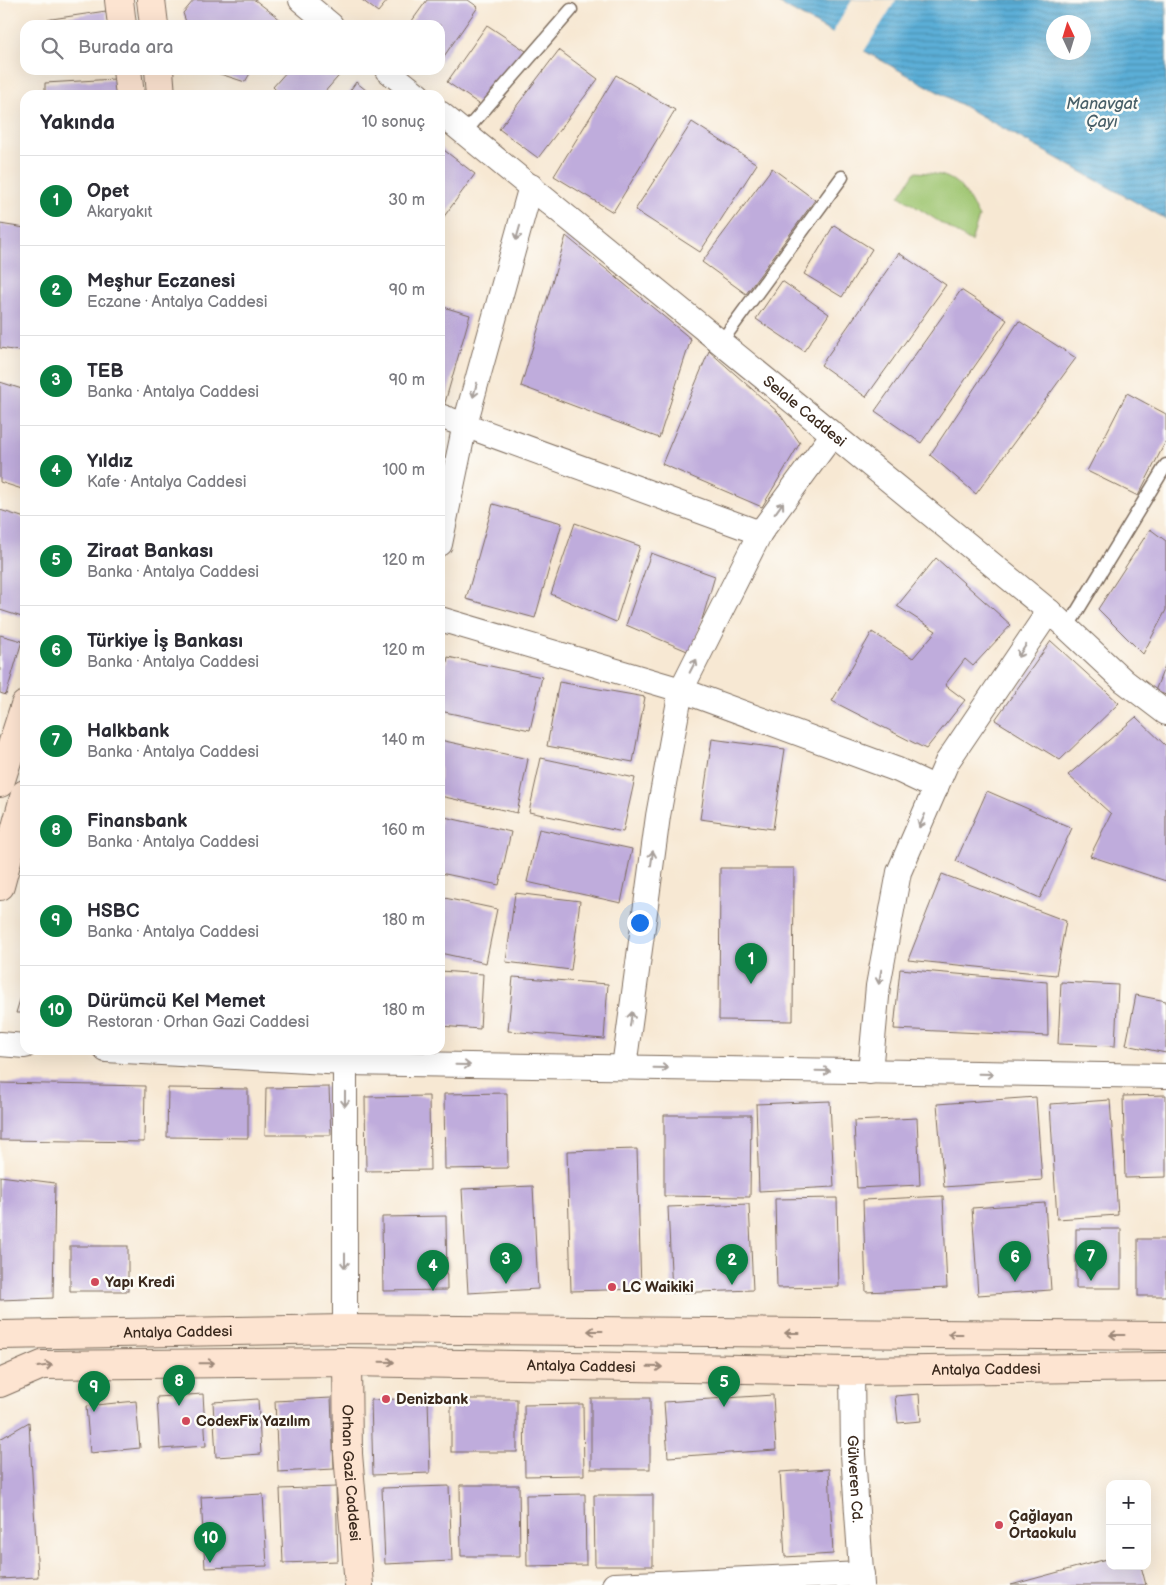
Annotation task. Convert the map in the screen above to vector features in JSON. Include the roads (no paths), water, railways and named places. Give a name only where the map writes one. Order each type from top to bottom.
[{"type":"main road","points":[[119,0],[121,20]]},
{"type":"main road","points":[[151,0],[153,20]]},
{"type":"main road","points":[[128,75],[129,90]]},
{"type":"main road","points":[[159,75],[161,90]]},
{"type":"main road","points":[[0,783],[20,721]]},
{"type":"main road","points":[[0,886],[20,812]]},
{"type":"main road","name":"Antalya Caddesi","points":[[0,1335],[345,1329],[1166,1336]]},
{"type":"main road","name":"Antalya Caddesi","points":[[0,1383],[42,1365],[347,1362],[852,1371],[1166,1367]]},
{"type":"main road","name":"Orhan Gazi Caddesi","points":[[347,1362],[348,1454],[359,1585]]},
{"type":"street","points":[[301,0],[325,20]]},
{"type":"street","points":[[393,75],[412,90]]},
{"type":"street","name":"Selale Caddesi","points":[[445,117],[1049,611],[1124,681],[1166,713]]},
{"type":"street","points":[[445,520],[465,424],[531,186]]},
{"type":"street","points":[[445,418],[760,533]]},
{"type":"street","points":[[624,1067],[658,816],[681,690],[760,533],[833,434]]},
{"type":"street","points":[[870,1072],[878,986],[899,872],[948,762],[1049,611]]},
{"type":"street","points":[[445,620],[681,690],[898,770],[936,788]]},
{"type":"street","points":[[0,1044],[20,1046]]},
{"type":"street","points":[[277,1055],[624,1067],[1166,1076]]},
{"type":"street","points":[[345,1329],[346,1057]]},
{"type":"street","name":"Gülveren Cd.","points":[[852,1371],[853,1454],[862,1580]]},
{"type":"street","points":[[614,1585],[862,1580]]},
{"type":"lane","points":[[464,132],[571,10]]},
{"type":"lane","points":[[721,342],[842,177]]},
{"type":"lane","points":[[1067,628],[1166,465]]},
{"type":"water","name":"Manavgat Çayı","points":[[773,0],[1166,0],[1166,219]]},
{"type":"place","name":"Opet","points":[[751,984]]},
{"type":"place","name":"Halkbank","points":[[1091,1281]]},
{"type":"place","name":"Yapı Kredi","points":[[95,1282]]},
{"type":"place","name":"Türkiye İş Bankası","points":[[1015,1282]]},
{"type":"place","name":"TEB","points":[[506,1284]]},
{"type":"place","name":"Meşhur Eczanesi","points":[[732,1285]]},
{"type":"place","name":"LC Waikiki","points":[[612,1287]]},
{"type":"place","name":"Yıldız","points":[[433,1291]]},
{"type":"place","name":"Denizbank","points":[[386,1399]]},
{"type":"place","name":"Finansbank","points":[[179,1406]]},
{"type":"place","name":"Ziraat Bankası","points":[[724,1407]]},
{"type":"place","name":"HSBC","points":[[94,1412]]},
{"type":"place","name":"CodexFix Yazılım","points":[[186,1421]]},
{"type":"place","name":"Çağlayan Ortaokulu","points":[[999,1525]]},
{"type":"place","name":"Dürümcü Kel Memet","points":[[210,1563]]}]
